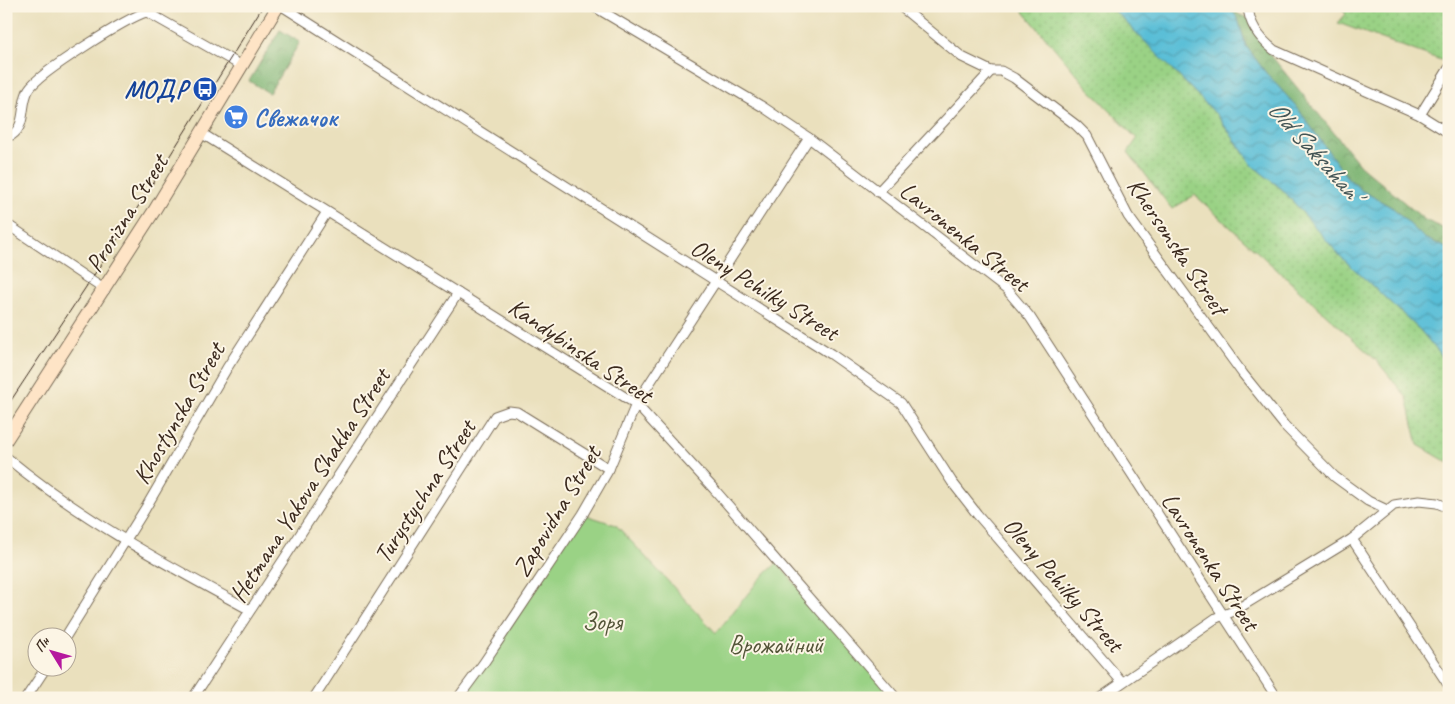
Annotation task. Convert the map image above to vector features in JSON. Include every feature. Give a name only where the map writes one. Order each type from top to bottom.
[{"type":"main road","name":"Prorizna Street","points":[[6,440],[105,290],[278,6]]},
{"type":"street","name":"Oleny Pchilky Street","points":[[282,6],[831,354],[901,403],[952,482],[977,514],[1122,682],[1100,698]]},
{"type":"street","name":"Lavronenka Street","points":[[593,6],[763,107],[809,138],[994,278],[1017,300],[1277,698]]},
{"type":"street","name":"Khersonska Street","points":[[900,6],[951,49],[991,71],[1001,71],[1014,78],[1087,136],[1128,216],[1243,374],[1284,426],[1336,477],[1368,500],[1391,508]]},
{"type":"street","points":[[1248,6],[1251,21],[1257,34],[1274,50],[1420,115],[1449,134]]},
{"type":"street","points":[[6,135],[12,134],[18,128],[26,95],[41,76],[89,43],[146,9],[242,66]]},
{"type":"street","points":[[1420,115],[1449,68]]},
{"type":"street","points":[[878,192],[991,71]]},
{"type":"street","name":"Kandybinska Street","points":[[201,133],[636,404],[719,494],[896,698]]},
{"type":"street","name":"Zapovidna Street","points":[[458,698],[483,664],[583,514],[609,469],[636,404],[809,138]]},
{"type":"street","name":"Khostynska Street","points":[[72,626],[126,541],[227,368],[327,212]]},
{"type":"street","points":[[6,228],[11,227],[105,290]]},
{"type":"street","name":"Hetmana Yakova Shakha Street","points":[[193,698],[458,293]]},
{"type":"street","name":"Turystychna Street","points":[[314,698],[496,416],[509,411],[517,412],[609,469]]},
{"type":"street","points":[[6,457],[86,516],[126,541],[250,610]]},
{"type":"street","points":[[1122,682],[1172,646],[1222,615],[1234,611],[1352,540],[1391,508],[1419,501],[1437,503],[1449,508]]},
{"type":"street","points":[[1352,540],[1449,686]]},
{"type":"street","points":[[26,698],[40,676]]},
{"type":"green space","points":[[1019,6],[1110,6],[1217,115],[1253,166],[1283,190],[1340,256],[1420,330],[1449,365],[1449,463],[1418,445],[1407,398],[1377,361],[1195,195],[1172,209],[1128,152],[1137,139],[1089,89]]},
{"type":"green space","points":[[1229,6],[1234,6],[1238,14],[1252,20],[1265,48],[1360,165],[1425,220],[1449,231],[1449,249],[1424,238],[1393,208],[1361,190],[1346,176],[1296,106],[1266,73],[1246,46],[1238,19]]},
{"type":"green space","points":[[1339,6],[1449,6],[1449,63],[1338,23],[1346,14]]},
{"type":"green space","points":[[280,30],[300,42],[269,93],[249,81]]},
{"type":"green space","name":"Зоря","points":[[583,514],[616,525],[716,633],[759,580],[777,563],[896,698],[458,698]]},
{"type":"water","name":"Old Saksahan'","points":[[1110,6],[1229,6],[1238,19],[1246,46],[1266,73],[1296,106],[1346,176],[1361,190],[1393,208],[1424,238],[1449,249],[1449,365],[1420,330],[1340,256],[1283,190],[1253,166],[1217,115]]},
{"type":"tram line","points":[[6,408],[123,231],[263,6]]},
{"type":"place","name":"МОДР","points":[[205,89]]},
{"type":"place","name":"Свежачок","points":[[236,117]]},
{"type":"park label","name":"Врожайний","points":[[776,644]]}]
